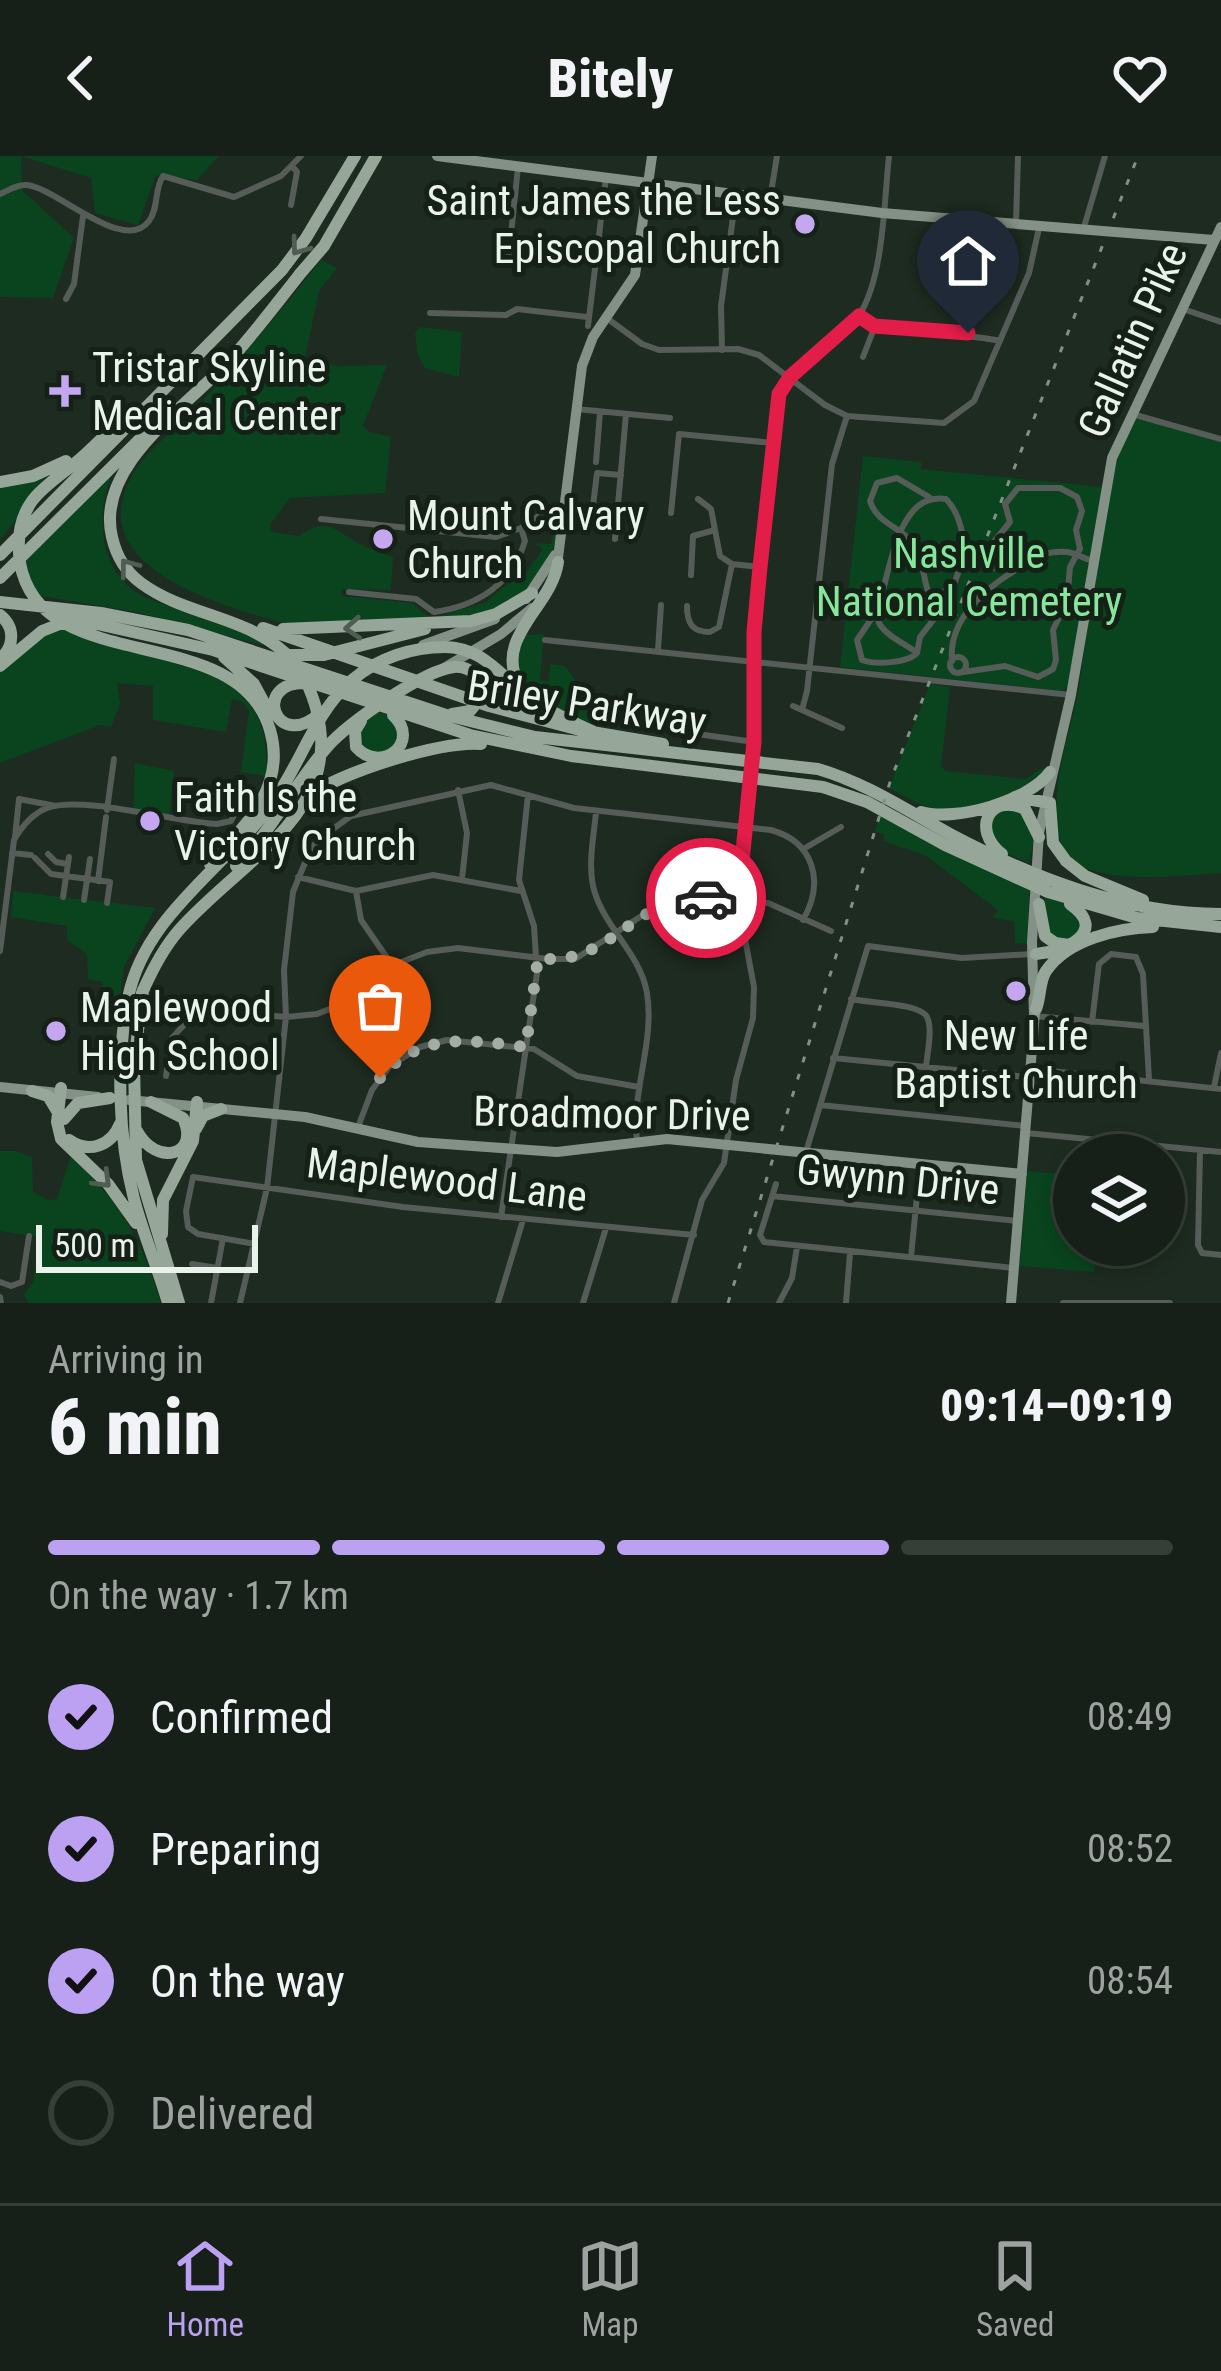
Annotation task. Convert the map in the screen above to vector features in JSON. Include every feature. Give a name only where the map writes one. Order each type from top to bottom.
[{"type":"highway","points":[[0,551],[52,494],[93,464],[282,271],[356,156]]},
{"type":"highway","points":[[0,663],[11,638],[0,596],[13,566],[211,371],[304,269],[324,246],[376,156]]},
{"type":"highway","points":[[304,269],[230,360],[122,473],[111,498],[113,541],[134,578],[162,595],[222,617],[489,706],[593,732],[818,769],[928,814],[950,815],[1031,792],[1051,772]]},
{"type":"highway","points":[[168,1303],[129,1178],[131,986],[145,952],[178,905],[267,794],[274,758],[272,734],[259,706],[238,682],[56,619],[32,593],[21,568],[19,541],[22,520],[42,491],[228,327]]},
{"type":"highway","points":[[0,482],[60,467],[133,409]]},
{"type":"highway","points":[[527,695],[512,668],[513,646],[551,588],[558,562]]},
{"type":"highway","points":[[204,634],[264,651],[316,656],[496,614],[532,593]]},
{"type":"highway","name":"Briley Parkway","points":[[0,596],[99,618],[331,685],[536,737],[742,756]]},
{"type":"highway","points":[[0,663],[54,625],[99,618]]},
{"type":"highway","name":"Briley Parkway","points":[[99,618],[204,634],[331,685],[374,708]]},
{"type":"highway","points":[[256,629],[317,631],[455,622]]},
{"type":"highway","points":[[142,993],[164,948],[297,818],[319,765],[321,731],[309,686],[290,658],[256,629]]},
{"type":"highway","points":[[331,685],[310,722],[293,726],[279,719],[274,702],[282,688],[296,682],[331,685],[387,658],[452,647],[485,659],[557,716],[593,732]]},
{"type":"highway","points":[[213,650],[254,684],[274,722],[283,761],[269,808]]},
{"type":"highway","points":[[263,838],[329,744],[374,708],[447,668],[465,668],[477,675],[482,690],[478,705],[468,712],[433,711]]},
{"type":"highway","points":[[178,905],[231,854],[269,808],[331,685]]},
{"type":"highway","points":[[374,708],[392,712],[402,724],[403,740],[394,754],[373,759],[361,753],[354,741],[358,725],[374,708]]},
{"type":"highway","name":"Briley Parkway","points":[[392,712],[470,735],[571,756],[823,787],[867,802],[945,845],[1048,892],[1137,918],[1221,927]]},
{"type":"highway","points":[[128,1083],[142,993],[151,966],[175,927],[318,789],[451,743],[571,756]]},
{"type":"highway","points":[[1015,797],[1047,802],[1053,843],[1075,869],[1152,903],[1221,914]]},
{"type":"highway","points":[[1012,863],[986,837],[992,812],[1009,804],[1021,806],[1030,813],[1039,837]]},
{"type":"highway","points":[[903,805],[1012,863],[1140,908],[1221,914]]},
{"type":"highway","points":[[1035,1012],[1044,975],[1084,932],[1083,914],[1048,892]]},
{"type":"highway","points":[[1036,904],[1045,936],[1070,948]]},
{"type":"highway","points":[[1035,955],[1070,948],[1125,927],[1190,926]]},
{"type":"highway","points":[[32,1090],[52,1099],[70,1140],[83,1148],[113,1136],[128,1110]]},
{"type":"highway","points":[[63,1091],[58,1130],[63,1142],[120,1198],[150,1250]]},
{"type":"highway","points":[[61,1116],[78,1103],[110,1098]]},
{"type":"highway","points":[[151,1102],[177,1112],[191,1132]]},
{"type":"highway","points":[[168,1264],[161,1227],[163,1203],[191,1132],[194,1104]]},
{"type":"highway","points":[[128,1110],[139,1136],[155,1151],[175,1153],[206,1114],[221,1109]]},
{"type":"highway","points":[[128,1110],[139,1174],[179,1303]]},
{"type":"main road","points":[[437,156],[882,213],[1217,240]]},
{"type":"main road","points":[[431,675],[501,634],[547,588],[558,562],[582,366],[593,337],[635,275],[652,156]]},
{"type":"main road","name":"Gallatin Pike","points":[[1040,854],[1039,837],[1071,695],[1112,458],[1221,227]]},
{"type":"main road","points":[[1194,238],[1206,254]]},
{"type":"main road","points":[[387,658],[503,616],[532,593],[563,529]]},
{"type":"main road","points":[[1053,693],[1063,699],[1066,709]]},
{"type":"main road","name":"Gallatin Pike","points":[[1011,1303],[1031,1074],[1040,854],[1051,772],[1071,695]]},
{"type":"main road","name":"Broadmoor Drive","points":[[0,1084],[274,1114]]},
{"type":"main road","name":"Broadmoor Drive","points":[[0,1084],[274,1114],[398,1140],[573,1152],[667,1139],[1022,1174]]},
{"type":"street","points":[[0,194],[30,185],[68,201],[83,216],[138,230],[151,218],[163,176],[234,197],[281,176],[301,156]]},
{"type":"street","points":[[770,200],[777,156]]},
{"type":"street","points":[[674,1303],[703,1200],[724,1163],[736,1080],[754,1005],[738,901],[754,742],[760,567],[777,402],[790,377],[859,316],[875,268],[889,156]]},
{"type":"street","points":[[1016,226],[1018,156]]},
{"type":"street","points":[[1083,231],[1105,156]]},
{"type":"street","points":[[291,205],[297,172],[292,166]]},
{"type":"street","points":[[508,263],[518,166]]},
{"type":"street","points":[[430,313],[506,315],[517,309],[587,321],[606,178]]},
{"type":"street","points":[[722,350],[721,305],[736,195]]},
{"type":"street","points":[[66,299],[74,284],[83,216]]},
{"type":"street","points":[[608,319],[635,340],[659,350],[759,355],[847,416],[935,424],[951,420],[974,401],[1033,262],[1039,228]]},
{"type":"street","points":[[1179,308],[1221,322]]},
{"type":"street","points":[[859,316],[874,326],[968,333],[1000,341]]},
{"type":"street","points":[[863,357],[874,326]]},
{"type":"street","points":[[576,409],[670,418]]},
{"type":"street","points":[[596,461],[600,412]]},
{"type":"street","points":[[615,539],[626,414]]},
{"type":"street","points":[[1130,414],[1221,440]]},
{"type":"street","points":[[842,728],[797,708],[810,668],[832,464],[847,416]]},
{"type":"street","points":[[671,513],[679,434],[773,443]]},
{"type":"street","points":[[592,514],[597,473],[621,475]]},
{"type":"street","points":[[878,610],[856,640],[862,660],[872,663],[905,661],[917,652],[920,637],[941,611],[926,595],[918,551],[872,509],[870,496],[877,483],[897,478],[929,496]]},
{"type":"street","points":[[985,568],[993,544],[1010,522],[1005,504],[1018,488],[1060,488],[1077,497],[1082,511],[1076,530],[1078,552],[1069,571],[1067,601],[1053,630],[1056,659],[1051,672],[1038,677],[1000,666],[952,670],[954,634],[960,620],[988,589],[1019,567],[1060,552],[1078,552],[1095,556]]},
{"type":"street","points":[[698,499],[711,509],[720,556],[760,567]]},
{"type":"street","points":[[917,652],[881,626],[878,610],[890,552],[901,532],[917,506],[946,499],[958,513],[963,560],[954,584],[931,601]]},
{"type":"street","points":[[321,519],[489,537],[521,528],[539,513],[615,516]]},
{"type":"street","points":[[349,592],[416,599],[434,612],[464,605],[482,598],[509,576],[525,541],[521,528]]},
{"type":"street","points":[[691,575],[693,536],[715,530]]},
{"type":"street","points":[[963,560],[985,568],[1019,567]]},
{"type":"street","points":[[687,606],[694,629],[710,632],[719,627],[732,563]]},
{"type":"street","points":[[658,650],[661,605]]},
{"type":"street","points":[[545,640],[1071,695]]},
{"type":"street","points":[[676,731],[754,742]]},
{"type":"street","points":[[98,881],[114,759]]},
{"type":"street","points":[[240,1303],[267,1188],[286,1017],[287,939],[298,878],[311,848],[340,822],[491,785],[596,811],[790,835],[805,848],[814,885],[803,920]]},
{"type":"street","points":[[458,790],[467,833],[462,880]]},
{"type":"street","points":[[501,1217],[538,958],[519,868],[528,795]]},
{"type":"street","points":[[0,951],[20,799],[217,824],[231,821],[237,809]]},
{"type":"street","points":[[14,840],[30,819],[56,806]]},
{"type":"street","points":[[596,811],[592,884],[599,904],[637,962],[647,998],[638,1141]]},
{"type":"street","points":[[805,848],[841,826]]},
{"type":"street","points":[[12,854],[32,856],[51,874],[110,882],[107,903]]},
{"type":"street","points":[[48,854],[56,862],[68,860],[63,897]]},
{"type":"street","points":[[84,900],[90,860]]},
{"type":"street","points":[[298,878],[356,891],[424,876],[521,891]]},
{"type":"street","points":[[356,891],[361,920],[392,965]]},
{"type":"street","points":[[166,1076],[172,1038],[192,1016],[212,1011],[286,1017],[317,1014],[340,1005],[378,972],[427,952],[457,948],[575,958],[672,900],[778,906],[831,931]]},
{"type":"street","points":[[806,1152],[870,945],[962,958],[1035,955]]},
{"type":"street","points":[[1092,1022],[1099,964],[1112,954],[1136,957],[1142,967],[1148,1079]]},
{"type":"street","points":[[851,999],[923,1012],[929,1022],[926,1067]]},
{"type":"street","points":[[1035,1012],[1145,1026]]},
{"type":"street","points":[[357,1130],[367,1099],[390,1066],[420,1047],[447,1040],[526,1047],[544,1053],[577,1076],[638,1087]]},
{"type":"street","points":[[833,1058],[1218,1088],[1221,1053]]},
{"type":"street","points":[[169,1061],[203,1058],[280,1065]]},
{"type":"street","points":[[820,1105],[1221,1152]]},
{"type":"street","points":[[1200,1150],[1199,1251],[1221,1255]]},
{"type":"street","points":[[911,1257],[920,1164]]},
{"type":"street","name":"Maplewood Lane","points":[[223,1238],[198,1234],[188,1227],[185,1219],[193,1177],[523,1220],[694,1235]]},
{"type":"street","points":[[776,1184],[761,1239],[1014,1268]]},
{"type":"street","name":"Gwynn Drive","points":[[772,1196],[1018,1222]]},
{"type":"street","points":[[497,1303],[523,1220]]},
{"type":"street","points":[[583,1303],[606,1228]]},
{"type":"street","points":[[0,1284],[22,1282],[29,1236]]},
{"type":"street","points":[[211,1303],[223,1238],[255,1244]]},
{"type":"street","points":[[779,1303],[791,1278],[797,1246]]},
{"type":"street","points":[[846,1303],[850,1251]]},
{"type":"street","points":[[192,1264],[217,1268]]},
{"type":"street","points":[[1063,1303],[1170,1303]]},
{"type":"green space","points":[[0,156],[21,156],[22,190],[74,238],[53,298],[0,297]]},
{"type":"green space","points":[[21,156],[219,156],[197,180],[156,175],[138,225],[95,213],[91,178]]},
{"type":"green space","points":[[321,260],[337,268],[319,291],[305,358],[337,366],[387,365],[363,426],[391,437],[385,493],[290,498],[270,525],[272,532],[299,536],[327,527],[393,557],[391,590],[342,589],[342,596],[413,603],[430,619],[486,602],[514,578],[521,580],[543,549],[533,543],[551,544],[560,518],[553,550],[541,574],[506,604],[459,617],[403,623],[400,619],[289,625],[230,607],[166,578],[141,559],[125,535],[121,507],[139,465],[212,390]]},
{"type":"green space","points":[[420,327],[462,332],[459,377],[425,368],[415,332]]},
{"type":"green space","points":[[1132,416],[1221,441],[1221,873],[1141,877],[1099,872],[1069,857],[1059,836],[1058,781],[1079,687],[1098,550]]},
{"type":"green space","name":"Nashville National Cemetery","points":[[863,456],[921,462],[921,469],[1103,487],[1070,684],[1062,691],[840,667]]},
{"type":"green space","points":[[114,471],[104,504],[104,540],[128,586],[153,600],[230,624],[274,648],[136,612],[36,595],[22,563]]},
{"type":"green space","points":[[46,476],[12,524],[0,539],[0,486]]},
{"type":"green space","points":[[57,626],[197,668],[227,683],[250,704],[264,734],[266,776],[241,772],[249,711],[243,702],[232,699],[226,732],[153,720],[153,686],[117,683],[120,704],[111,727],[100,725],[0,763],[0,667]]},
{"type":"green space","points":[[544,634],[540,680],[549,682],[550,664],[565,666],[576,681],[576,696],[593,698],[591,725],[545,705],[524,684],[518,671],[521,635]]},
{"type":"green space","points":[[930,684],[950,687],[941,766],[945,771],[1026,779],[1047,769],[1011,792],[959,808],[927,807],[889,788]]},
{"type":"green space","points":[[379,713],[393,719],[399,733],[393,747],[379,753],[365,747],[359,733],[365,719]]},
{"type":"green space","points":[[135,763],[174,771],[169,816],[133,811]]},
{"type":"green space","points":[[998,809],[1025,810],[1034,839],[1029,863],[1005,853],[987,832]]},
{"type":"green space","points":[[880,814],[965,861],[1029,888],[1028,944],[1015,943],[1014,921],[993,918],[998,910],[926,856],[884,841],[884,834],[875,831]]},
{"type":"green space","points":[[13,891],[155,908],[124,967],[117,1016],[95,1022],[90,1012],[98,1005],[103,982],[88,979],[87,954],[67,940],[67,926],[11,917]]},
{"type":"green space","points":[[1045,894],[1069,905],[1081,927],[1072,938],[1055,940],[1044,925]]},
{"type":"green space","points":[[0,1151],[32,1157],[33,1192],[49,1200],[57,1199],[71,1156],[127,1223],[161,1303],[29,1303],[24,1295],[33,1282],[40,1237],[0,1231]]},
{"type":"green space","points":[[1027,1171],[1053,1173],[1053,1266],[1094,1266],[1094,1272],[1020,1266]]},
{"type":"railway","points":[[728,1303],[891,779],[1138,156]]},
{"type":"way so far","points":[[380,1078],[404,1056],[447,1040],[526,1047],[538,958],[586,955],[660,904],[706,898]]},
{"type":"place","name":"Saint James the Less Episcopal Church","points":[[805,224]]},
{"type":"place","name":"Tristar Skyline Medical Center","points":[[65,391]]},
{"type":"place","name":"Mount Calvary Church","points":[[383,539]]},
{"type":"place","name":"Faith Is the Victory Church","points":[[150,821]]},
{"type":"place","name":"New Life Baptist Church","points":[[1016,991]]},
{"type":"place","name":"Maplewood High School","points":[[56,1031]]},
{"type":"route","points":[[706,898],[738,901],[754,742],[754,632],[779,394],[790,377],[859,316],[874,326],[968,333]]}]
